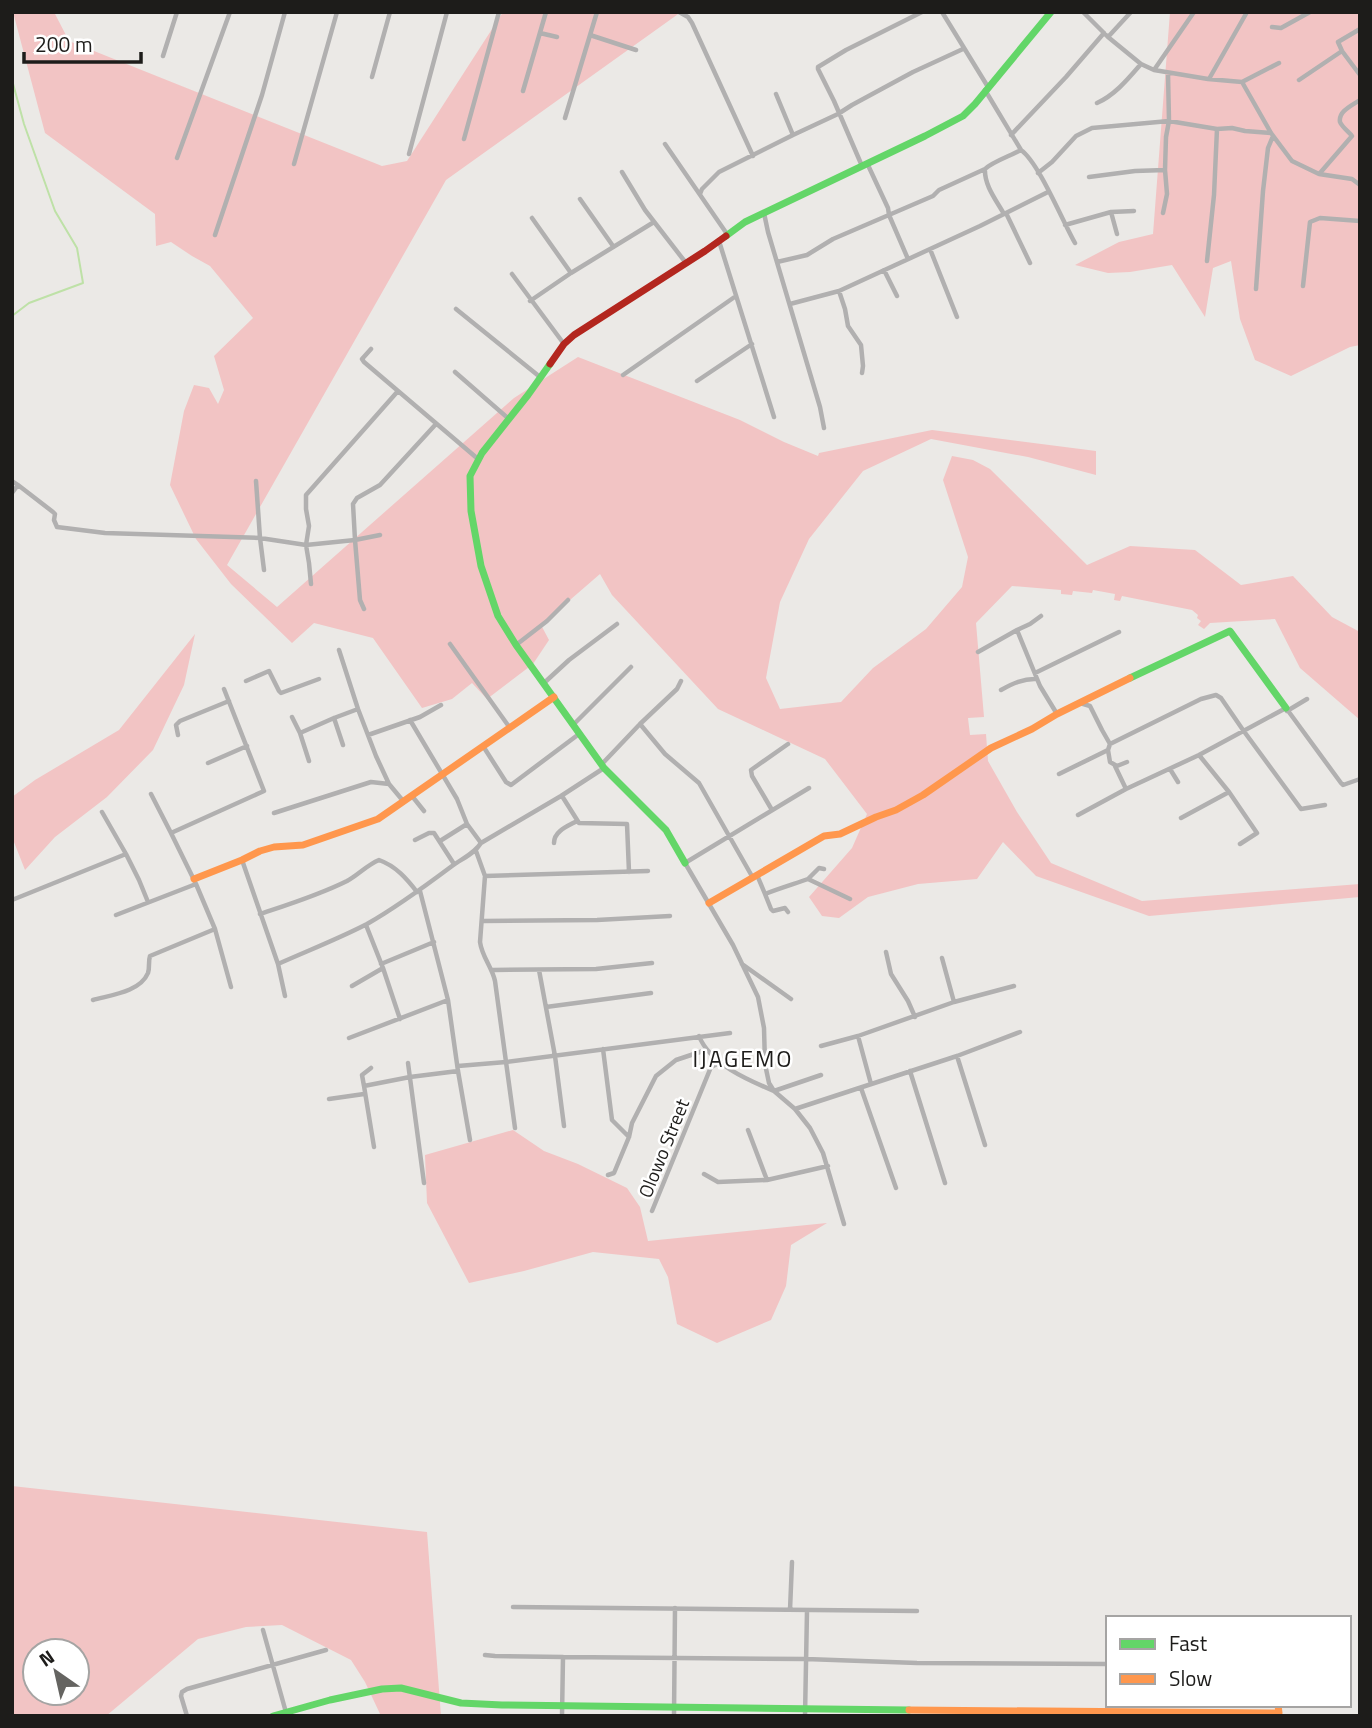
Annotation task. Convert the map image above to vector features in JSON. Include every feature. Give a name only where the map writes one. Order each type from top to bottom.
[{"type":"street","points":[[163,56],[177,12]]},
{"type":"street","points":[[177,158],[230,12]]},
{"type":"street","points":[[215,235],[262,95],[285,12]]},
{"type":"street","points":[[294,164],[337,12]]},
{"type":"street","points":[[372,77],[390,12]]},
{"type":"street","points":[[408,155],[446,12]]},
{"type":"street","points":[[464,139],[499,12]]},
{"type":"street","points":[[523,91],[546,12]]},
{"type":"street","points":[[565,118],[597,12]]},
{"type":"street","points":[[679,12],[692,23],[753,156]]},
{"type":"street","points":[[908,259],[888,208],[838,114],[818,69],[820,65],[922,12]]},
{"type":"street","points":[[774,1091],[766,1077],[764,1028],[758,998],[709,903],[666,830],[603,766],[498,616],[481,566],[471,511],[470,476],[478,459],[573,335],[745,222],[963,116],[1051,12]]},
{"type":"street","points":[[1083,12],[1141,64],[1154,70],[1242,82],[1279,62]]},
{"type":"street","points":[[1011,135],[1131,12]]},
{"type":"street","points":[[1154,70],[1194,12]]},
{"type":"street","points":[[1272,27],[1281,29],[1310,12]]},
{"type":"street","points":[[945,13],[1011,135],[1038,173],[1074,243]]},
{"type":"street","points":[[1208,79],[1243,14]]},
{"type":"street","points":[[1360,29],[1338,42],[1360,75]]},
{"type":"street","points":[[540,33],[557,37]]},
{"type":"street","points":[[590,35],[636,50]]},
{"type":"street","points":[[699,194],[719,172],[963,49]]},
{"type":"street","points":[[1299,80],[1342,51]]},
{"type":"street","points":[[1097,103],[1114,92],[1141,64]]},
{"type":"street","points":[[1163,213],[1167,194],[1165,170],[1169,121],[1168,73]]},
{"type":"street","points":[[1242,82],[1272,135],[1292,161],[1319,174],[1352,179],[1360,185]]},
{"type":"street","points":[[776,94],[793,135]]},
{"type":"street","points":[[1319,174],[1352,136],[1340,124],[1340,117],[1345,109],[1360,100]]},
{"type":"street","points":[[1038,173],[1076,136],[1092,128],[1169,121],[1217,130],[1232,128],[1272,135]]},
{"type":"street","points":[[1207,261],[1217,130]]},
{"type":"street","points":[[1256,289],[1263,191],[1272,135]]},
{"type":"street","points":[[665,144],[727,234]]},
{"type":"street","points":[[777,262],[807,256],[833,239],[933,195],[1021,150]]},
{"type":"street","points":[[985,169],[989,188],[1030,263]]},
{"type":"street","points":[[1089,177],[1165,170]]},
{"type":"street","points":[[622,172],[654,222],[686,263]]},
{"type":"street","points":[[790,304],[839,290],[1048,192]]},
{"type":"street","points":[[580,199],[613,246]]},
{"type":"street","points":[[1065,225],[1111,212],[1134,211]]},
{"type":"street","points":[[1111,212],[1117,234]]},
{"type":"street","points":[[764,213],[824,428]]},
{"type":"street","points":[[532,218],[571,272]]},
{"type":"street","points":[[1303,286],[1310,222],[1314,219],[1360,220]]},
{"type":"street","points":[[530,301],[571,272],[654,222]]},
{"type":"street","points":[[719,241],[774,417]]},
{"type":"street","points":[[930,249],[957,317]]},
{"type":"street","points":[[884,270],[897,296]]},
{"type":"street","points":[[512,274],[564,344]]},
{"type":"street","points":[[839,290],[848,326],[861,345],[862,373]]},
{"type":"street","points":[[623,375],[736,296]]},
{"type":"street","points":[[456,309],[540,377]]},
{"type":"street","points":[[697,381],[752,344]]},
{"type":"street","points":[[371,349],[363,361],[478,459]]},
{"type":"street","points":[[455,372],[510,419]]},
{"type":"street","points":[[311,584],[306,544],[309,526],[306,495],[398,391]]},
{"type":"street","points":[[364,609],[360,600],[355,540],[355,500],[380,485],[436,424]]},
{"type":"street","points":[[256,481],[264,570]]},
{"type":"street","points":[[12,494],[15,483],[53,512],[55,524],[59,527],[105,533],[260,538],[306,544],[380,535]]},
{"type":"street","points":[[516,645],[547,621],[568,600]]},
{"type":"street","points":[[978,652],[1041,616]]},
{"type":"street","points":[[544,682],[617,624]]},
{"type":"street","points":[[1017,630],[1036,676],[1057,714]]},
{"type":"street","points":[[709,903],[824,836],[840,834],[896,810],[923,795],[991,748],[1230,631],[1340,783],[1343,785],[1360,779]]},
{"type":"street","points":[[1001,690],[1013,683],[1030,679],[1053,663],[1119,632]]},
{"type":"street","points":[[450,644],[510,728]]},
{"type":"street","points":[[340,650],[368,735],[389,784],[404,802]]},
{"type":"street","points":[[573,725],[631,667]]},
{"type":"street","points":[[246,681],[270,671],[281,693],[319,679]]},
{"type":"street","points":[[278,964],[366,925],[419,892],[454,864],[476,851],[481,843],[561,796],[603,766],[640,724],[677,689],[681,681]]},
{"type":"street","points":[[171,833],[264,791],[224,689]]},
{"type":"street","points":[[1126,789],[1108,758],[1110,744],[1216,695],[1221,698],[1301,809],[1325,805]]},
{"type":"street","points":[[116,915],[260,850],[274,846],[303,845],[377,819],[554,697]]},
{"type":"street","points":[[1091,697],[1090,706],[1110,744]]},
{"type":"street","points":[[1079,815],[1307,699]]},
{"type":"street","points":[[177,735],[176,725],[180,721],[229,701]]},
{"type":"street","points":[[1080,703],[1090,706]]},
{"type":"street","points":[[368,735],[430,712],[441,705]]},
{"type":"street","points":[[300,733],[358,709]]},
{"type":"street","points":[[292,717],[309,761]]},
{"type":"street","points":[[334,718],[343,745]]},
{"type":"street","points":[[410,720],[457,799],[467,824],[481,843]]},
{"type":"street","points":[[640,724],[665,754],[699,782],[755,876],[771,909],[773,911],[785,908],[788,912]]},
{"type":"street","points":[[483,745],[506,782],[511,785],[579,734]]},
{"type":"street","points":[[772,810],[751,770],[788,744]]},
{"type":"street","points":[[208,763],[247,746]]},
{"type":"street","points":[[1059,774],[1108,750]]},
{"type":"street","points":[[1199,755],[1257,833],[1240,844]]},
{"type":"street","points":[[1114,766],[1127,762]]},
{"type":"street","points":[[1170,769],[1178,782]]},
{"type":"street","points":[[274,813],[371,782],[389,784]]},
{"type":"street","points":[[685,863],[809,788]]},
{"type":"street","points":[[1181,818],[1228,792]]},
{"type":"street","points":[[152,794],[195,881],[215,929],[231,987]]},
{"type":"street","points":[[412,796],[424,811]]},
{"type":"street","points":[[561,796],[577,821],[582,824],[627,824],[629,872]]},
{"type":"street","points":[[102,812],[126,854],[148,902]]},
{"type":"street","points":[[554,843],[557,833],[577,821]]},
{"type":"street","points":[[440,841],[467,824]]},
{"type":"street","points":[[415,839],[434,833],[454,864]]},
{"type":"street","points":[[476,851],[485,876],[480,942],[482,952],[493,970],[515,1128]]},
{"type":"street","points":[[12,900],[126,854]]},
{"type":"street","points":[[242,860],[278,964],[285,996]]},
{"type":"street","points":[[260,914],[333,888],[379,860],[402,874],[419,892],[448,1000],[470,1140]]},
{"type":"street","points":[[765,894],[793,886],[808,879],[819,868],[824,869]]},
{"type":"street","points":[[485,876],[648,872]]},
{"type":"street","points":[[808,879],[850,899]]},
{"type":"street","points":[[482,920],[597,920],[670,916]]},
{"type":"street","points":[[366,925],[400,1020]]},
{"type":"street","points":[[93,1000],[136,987],[149,972],[150,956],[215,929]]},
{"type":"street","points":[[352,986],[382,966],[434,942]]},
{"type":"street","points":[[886,952],[891,974],[908,1000],[915,1017]]},
{"type":"street","points":[[942,958],[954,1002]]},
{"type":"street","points":[[493,970],[596,969],[652,963]]},
{"type":"street","points":[[742,963],[791,999]]},
{"type":"street","points":[[540,970],[564,1126]]},
{"type":"street","points":[[821,1046],[858,1036],[954,1002],[1014,986]]},
{"type":"street","points":[[546,1007],[651,993]]},
{"type":"street","points":[[349,1038],[448,1000]]},
{"type":"street","points":[[795,1109],[957,1056],[1020,1032]]},
{"type":"street","points":[[364,1086],[506,1062],[730,1033]]},
{"type":"street","points":[[699,1036],[706,1050],[721,1062],[744,1078],[774,1091],[795,1109],[816,1139],[828,1166],[844,1224]]},
{"type":"street","points":[[858,1036],[871,1084]]},
{"type":"street","points":[[603,1049],[612,1120],[629,1137]]},
{"type":"street","points":[[608,1175],[614,1173],[632,1123],[656,1076],[676,1060],[706,1050]]},
{"type":"street","points":[[957,1056],[985,1145]]},
{"type":"street","name":"Olowo Street","points":[[652,1212],[710,1067],[721,1062]]},
{"type":"street","points":[[408,1063],[424,1183]]},
{"type":"street","points":[[371,1068],[362,1075],[374,1147]]},
{"type":"street","points":[[910,1071],[945,1183]]},
{"type":"street","points":[[774,1091],[821,1075]]},
{"type":"street","points":[[861,1088],[896,1188]]},
{"type":"street","points":[[329,1099],[364,1094]]},
{"type":"street","points":[[748,1130],[767,1180]]},
{"type":"street","points":[[704,1174],[720,1182],[767,1180],[828,1166]]},
{"type":"street","points":[[790,1610],[792,1562]]},
{"type":"street","points":[[513,1607],[917,1611]]},
{"type":"street","points":[[675,1608],[675,1711]]},
{"type":"street","points":[[805,1713],[807,1611]]},
{"type":"street","points":[[263,1630],[287,1714]]},
{"type":"street","points":[[187,1716],[181,1696],[187,1689],[326,1650]]},
{"type":"street","points":[[485,1655],[1106,1664]]},
{"type":"street","points":[[562,1716],[563,1657]]},
{"type":"street","points":[[273,1716],[330,1700],[401,1688],[461,1703],[805,1713],[881,1709],[939,1710],[938,1716]]},
{"type":"street","points":[[881,1709],[1138,1714],[1279,1713],[1278,1707]]},
{"type":"shaded area","points":[[13,12],[54,12],[69,41],[382,166],[407,161],[503,12],[681,12],[446,180],[227,565],[277,607],[514,398],[578,357],[740,420],[818,456],[819,453],[932,430],[1096,451],[1096,475],[1028,457],[931,439],[863,471],[809,539],[780,602],[766,678],[780,709],[841,702],[873,668],[926,629],[962,587],[968,557],[943,480],[952,456],[973,460],[990,469],[1087,565],[1130,546],[1195,550],[1241,585],[1293,576],[1332,617],[1360,632],[1360,720],[1300,668],[1275,619],[1210,623],[1204,629],[1198,625],[1201,621],[1192,610],[1122,596],[1120,601],[1114,600],[1115,594],[1093,590],[1092,593],[1073,591],[1072,595],[1061,594],[1061,590],[1012,586],[976,623],[984,717],[968,718],[970,735],[986,734],[988,761],[1017,812],[1051,863],[1142,901],[1360,884],[1360,897],[1149,916],[1036,876],[1003,842],[977,879],[918,884],[868,897],[839,918],[822,916],[809,897],[852,848],[867,814],[825,759],[718,709],[612,595],[600,574],[541,625],[549,640],[533,664],[487,699],[472,683],[452,699],[422,708],[373,638],[314,623],[292,643],[231,584],[196,539],[170,485],[184,411],[194,385],[209,388],[218,404],[224,390],[214,356],[253,318],[210,266],[171,242],[156,246],[155,214],[45,133]]},
{"type":"shaded area","points":[[1170,12],[1360,12],[1360,345],[1350,347],[1291,376],[1255,360],[1240,319],[1231,261],[1213,268],[1205,317],[1172,265],[1108,273],[1075,265],[1119,242],[1153,234]]},
{"type":"shaded area","points":[[195,634],[184,685],[153,750],[107,797],[55,837],[25,870],[12,837],[12,797],[35,780],[119,730]]},
{"type":"shaded area","points":[[513,1130],[544,1151],[627,1188],[640,1207],[648,1241],[827,1223],[791,1245],[786,1286],[771,1320],[717,1343],[677,1324],[668,1277],[659,1259],[593,1252],[469,1283],[427,1203],[425,1155]]},
{"type":"shaded area","points":[[12,1486],[427,1532],[441,1716],[381,1716],[351,1660],[282,1625],[246,1627],[198,1639],[106,1716],[12,1716]]},
{"type":"waterway","points":[[12,80],[24,124],[55,211],[77,248],[83,283],[29,303],[12,316]]},
{"type":"traffic: fast","points":[[726,236],[745,222],[963,116],[1051,12]]},
{"type":"traffic: fast","points":[[550,364],[482,453],[470,476],[471,511],[481,566],[498,616],[516,645],[604,768],[666,830],[685,863]]},
{"type":"traffic: fast","points":[[1130,678],[1230,631],[1286,708]]},
{"type":"traffic: fast","points":[[273,1716],[330,1700],[382,1689],[401,1688],[461,1703],[502,1705],[909,1710]]},
{"type":"traffic: slow","points":[[709,903],[824,836],[840,834],[896,810],[923,795],[991,748],[1130,678]]},
{"type":"traffic: slow","points":[[194,879],[260,851],[303,845],[378,819],[554,697]]},
{"type":"traffic: slow","points":[[909,1710],[1279,1713],[1278,1707]]},
{"type":"traffic: jam","points":[[550,364],[574,335],[726,236]]},
{"type":"district","name":"IJAGEMO","points":[[743,1058]]}]
